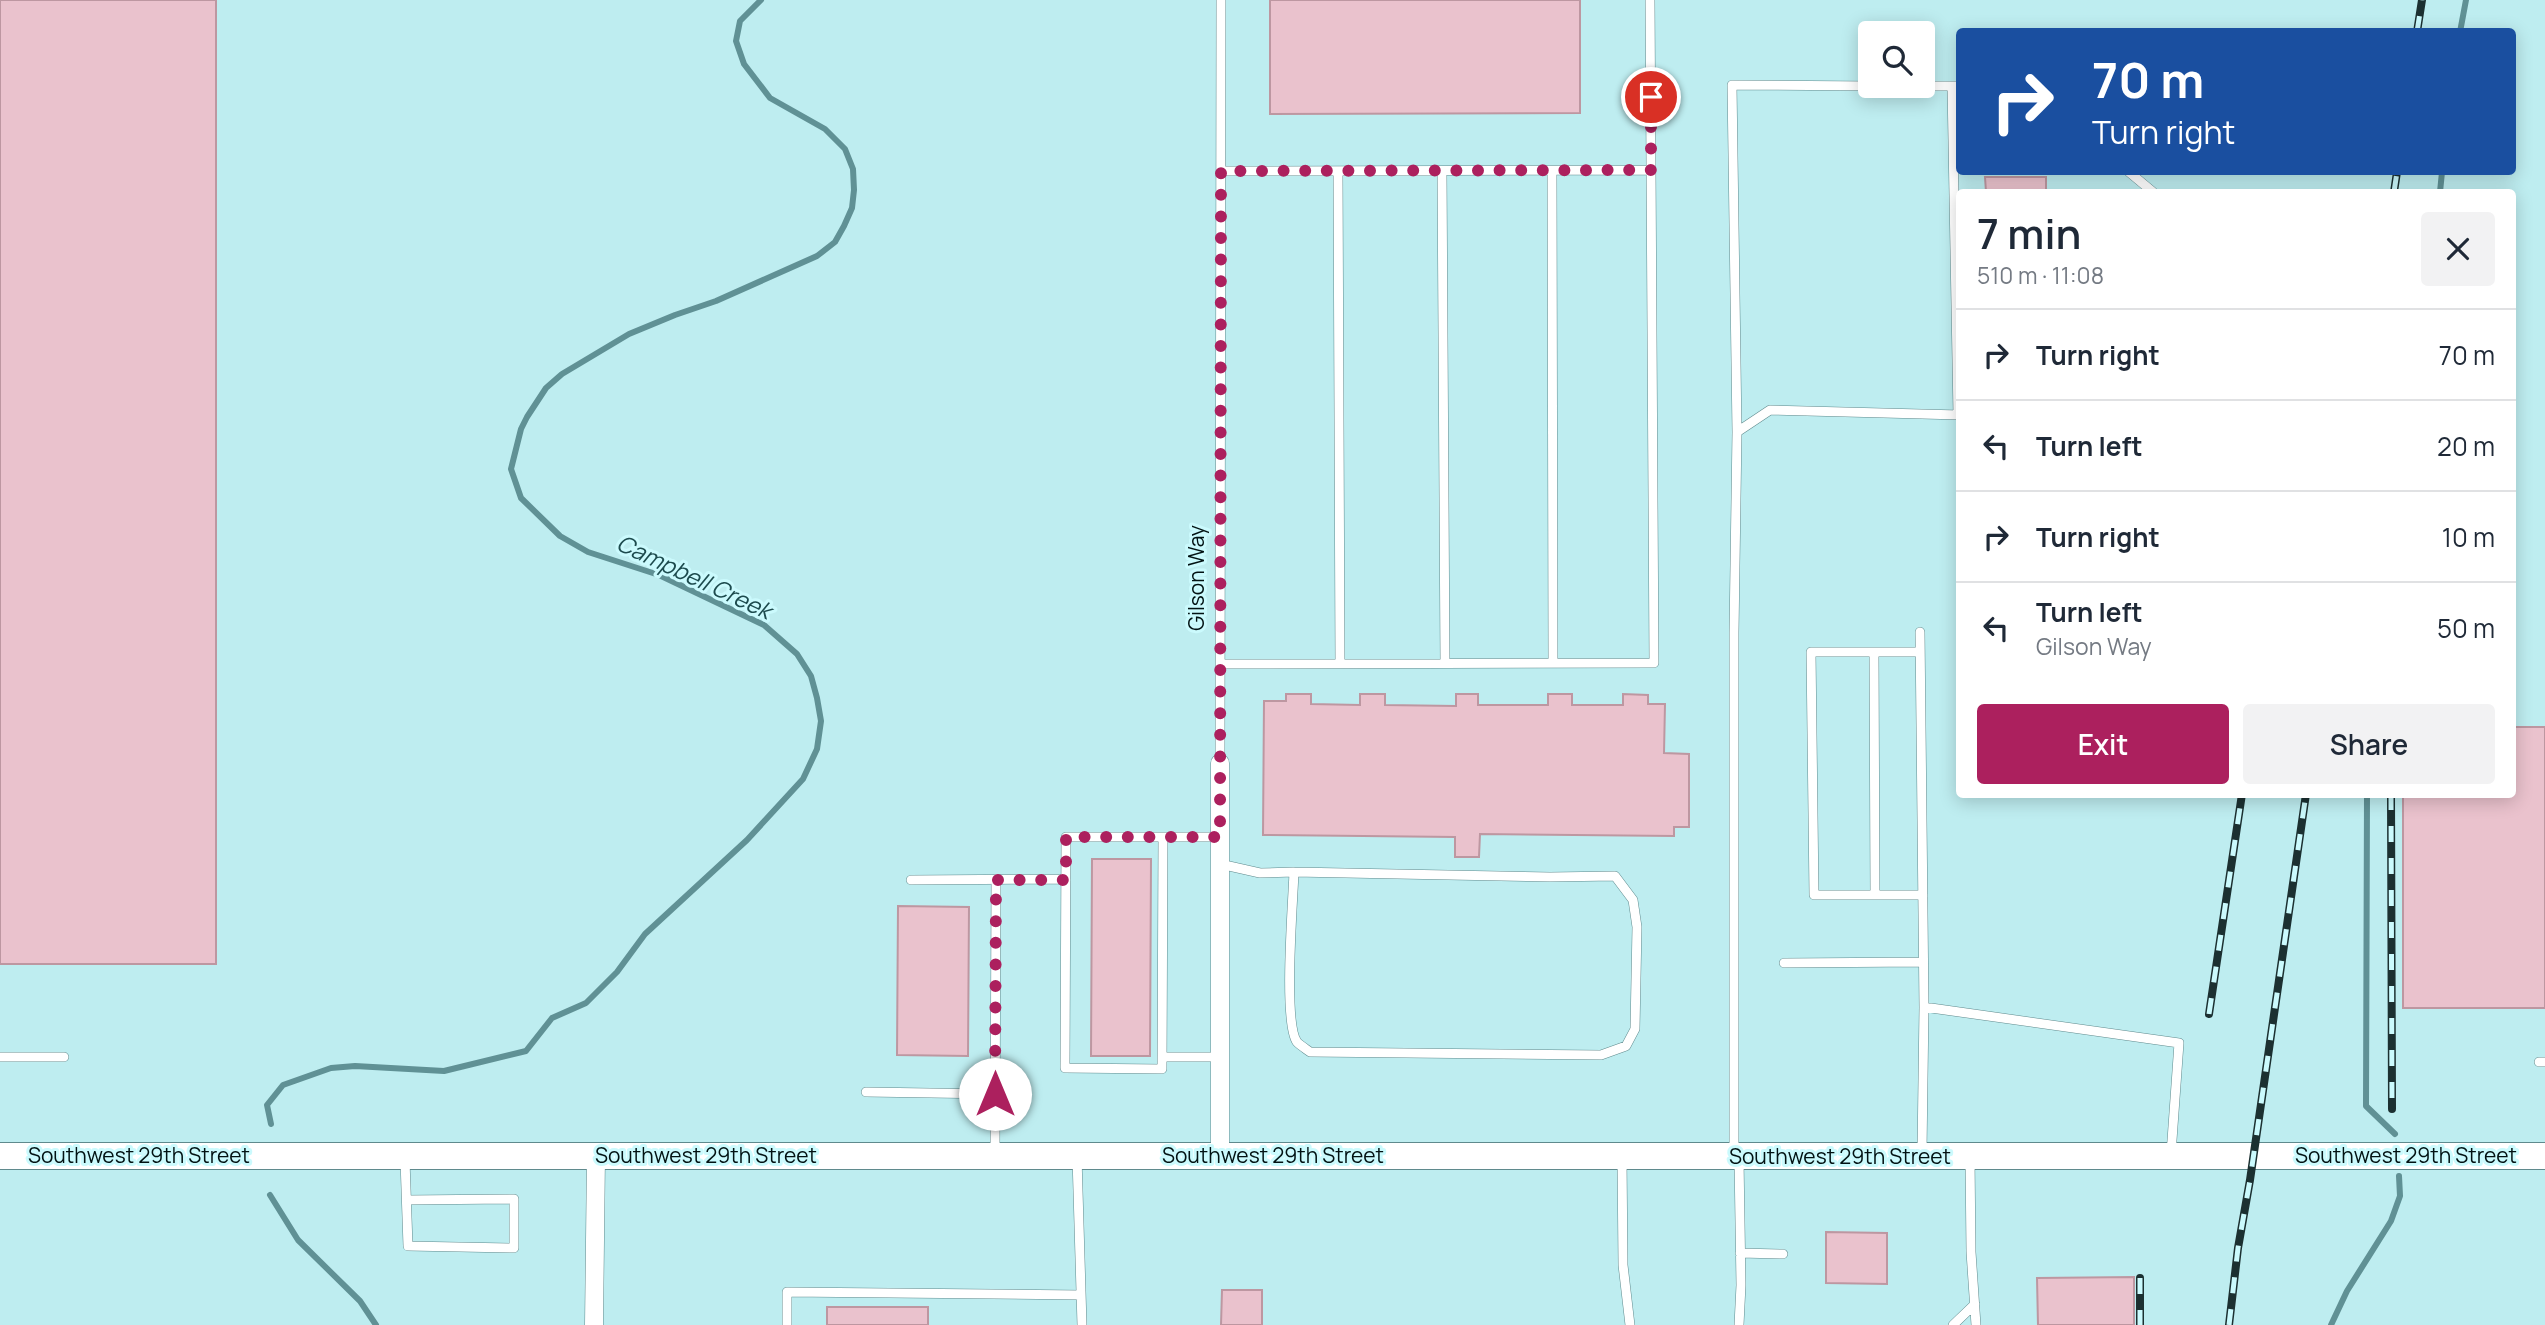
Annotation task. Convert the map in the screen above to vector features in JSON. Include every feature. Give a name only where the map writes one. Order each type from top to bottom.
[{"type":"street","name":"Gilson Way","points":[[1220,764],[1220,1156]]},
{"type":"street","name":"Southwest 29th Street","points":[[0,1156],[2545,1156]]},
{"type":"street","points":[[594,1325],[596,1156]]},
{"type":"lane","name":"Gilson Way","points":[[1220,764],[1221,0]]},
{"type":"lane","points":[[1220,664],[1654,663],[1650,0]]},
{"type":"lane","points":[[1739,1325],[1734,632],[1737,432],[1732,85],[1858,86]]},
{"type":"lane","points":[[1935,86],[1956,86]]},
{"type":"lane","points":[[1221,171],[1651,170]]},
{"type":"lane","points":[[1338,171],[1340,664]]},
{"type":"lane","points":[[1442,171],[1445,663]]},
{"type":"lane","points":[[1552,171],[1553,663]]},
{"type":"lane","points":[[2133,175],[2149,189]]},
{"type":"lane","points":[[1737,432],[1770,410],[1956,415]]},
{"type":"lane","points":[[1920,632],[1924,1007],[1922,1157]]},
{"type":"lane","points":[[1920,652],[1811,652],[1811,665],[1814,895],[1923,895]]},
{"type":"lane","points":[[1874,652],[1875,895]]},
{"type":"lane","points":[[1163,837],[1162,1069],[1065,1068],[1066,837],[1163,837],[1220,837]]},
{"type":"lane","points":[[1220,864],[1260,873],[1294,872],[1550,877],[1615,876],[1633,900],[1637,927],[1635,1028],[1626,1046],[1601,1055],[1310,1052],[1297,1041],[1292,1017],[1294,872]]},
{"type":"lane","points":[[911,880],[1066,880]]},
{"type":"lane","points":[[995,1156],[996,880]]},
{"type":"lane","points":[[1784,963],[1923,962]]},
{"type":"lane","points":[[1924,1007],[2179,1043],[2171,1156]]},
{"type":"lane","points":[[0,1057],[64,1056]]},
{"type":"lane","points":[[1162,1056],[1220,1056]]},
{"type":"lane","points":[[866,1092],[995,1094]]},
{"type":"lane","points":[[405,1156],[408,1246],[514,1248],[514,1199],[407,1200]]},
{"type":"lane","points":[[1077,1156],[1082,1325]]},
{"type":"lane","points":[[1622,1156],[1623,1265],[1630,1325]]},
{"type":"lane","points":[[1970,1157],[1971,1252],[1976,1325]]},
{"type":"lane","points":[[1740,1253],[1783,1254]]},
{"type":"lane","points":[[787,1325],[788,1292],[1081,1295]]},
{"type":"lane","points":[[1954,1325],[1975,1304]]},
{"type":"building","points":[[0,0],[216,0],[216,964],[0,964]]},
{"type":"building","points":[[1270,0],[1580,0],[1580,113],[1270,114]]},
{"type":"building","points":[[1985,177],[2046,177],[2046,189],[1986,189]]},
{"type":"building","points":[[1286,694],[1311,694],[1311,704],[1360,705],[1360,694],[1385,694],[1385,705],[1456,706],[1456,694],[1478,694],[1478,705],[1548,705],[1548,694],[1572,694],[1572,705],[1623,705],[1623,694],[1648,695],[1648,704],[1665,704],[1664,753],[1689,754],[1689,827],[1674,827],[1674,836],[1480,834],[1479,857],[1455,857],[1455,837],[1263,835],[1264,701],[1286,701]]},
{"type":"building","points":[[2516,727],[2545,727],[2545,1008],[2403,1008],[2403,798],[2516,798]]},
{"type":"building","points":[[1092,859],[1151,859],[1150,1056],[1091,1056]]},
{"type":"building","points":[[898,906],[969,907],[968,1056],[897,1055]]},
{"type":"building","points":[[1826,1232],[1887,1233],[1887,1284],[1826,1283]]},
{"type":"building","points":[[2134,1277],[2134,1325],[2038,1325],[2037,1278]]},
{"type":"building","points":[[1222,1290],[1262,1290],[1262,1325],[1221,1325]]},
{"type":"building","points":[[827,1307],[928,1307],[928,1325],[827,1325]]},
{"type":"waterway","name":"Campbell Creek","points":[[271,1124],[267,1105],[283,1085],[331,1068],[355,1066],[444,1071],[526,1051],[552,1018],[586,1003],[617,972],[645,934],[747,840],[803,779],[817,749],[821,721],[817,698],[811,676],[797,654],[764,625],[659,575],[588,552],[560,536],[521,498],[511,469],[521,429],[527,417],[546,388],[562,374],[629,334],[716,301],[817,256],[835,242],[844,226],[852,208],[854,190],[853,169],[845,149],[825,129],[770,98],[744,64],[736,41],[740,21],[761,0]]},
{"type":"waterway","points":[[2461,28],[2466,0]]},
{"type":"waterway","points":[[2440,189],[2442,175]]},
{"type":"waterway","points":[[2367,798],[2366,1106],[2395,1134]]},
{"type":"waterway","points":[[2331,1325],[2347,1291],[2391,1221],[2400,1196],[2399,1176]]},
{"type":"waterway","name":"Campbell Creek","points":[[270,1195],[298,1240],[360,1301],[376,1325]]},
{"type":"railway","points":[[2418,28],[2422,0]]},
{"type":"railway","points":[[2394,189],[2397,175]]},
{"type":"railway","points":[[2209,1014],[2241,798]]},
{"type":"railway","points":[[2229,1325],[2238,1248],[2305,798]]},
{"type":"railway","points":[[2391,798],[2392,1109]]},
{"type":"railway","points":[[2140,1278],[2140,1325]]},
{"type":"route","points":[[995,1094],[996,880],[1066,880],[1066,837],[1220,837],[1221,171],[1651,170],[1651,97]]}]
